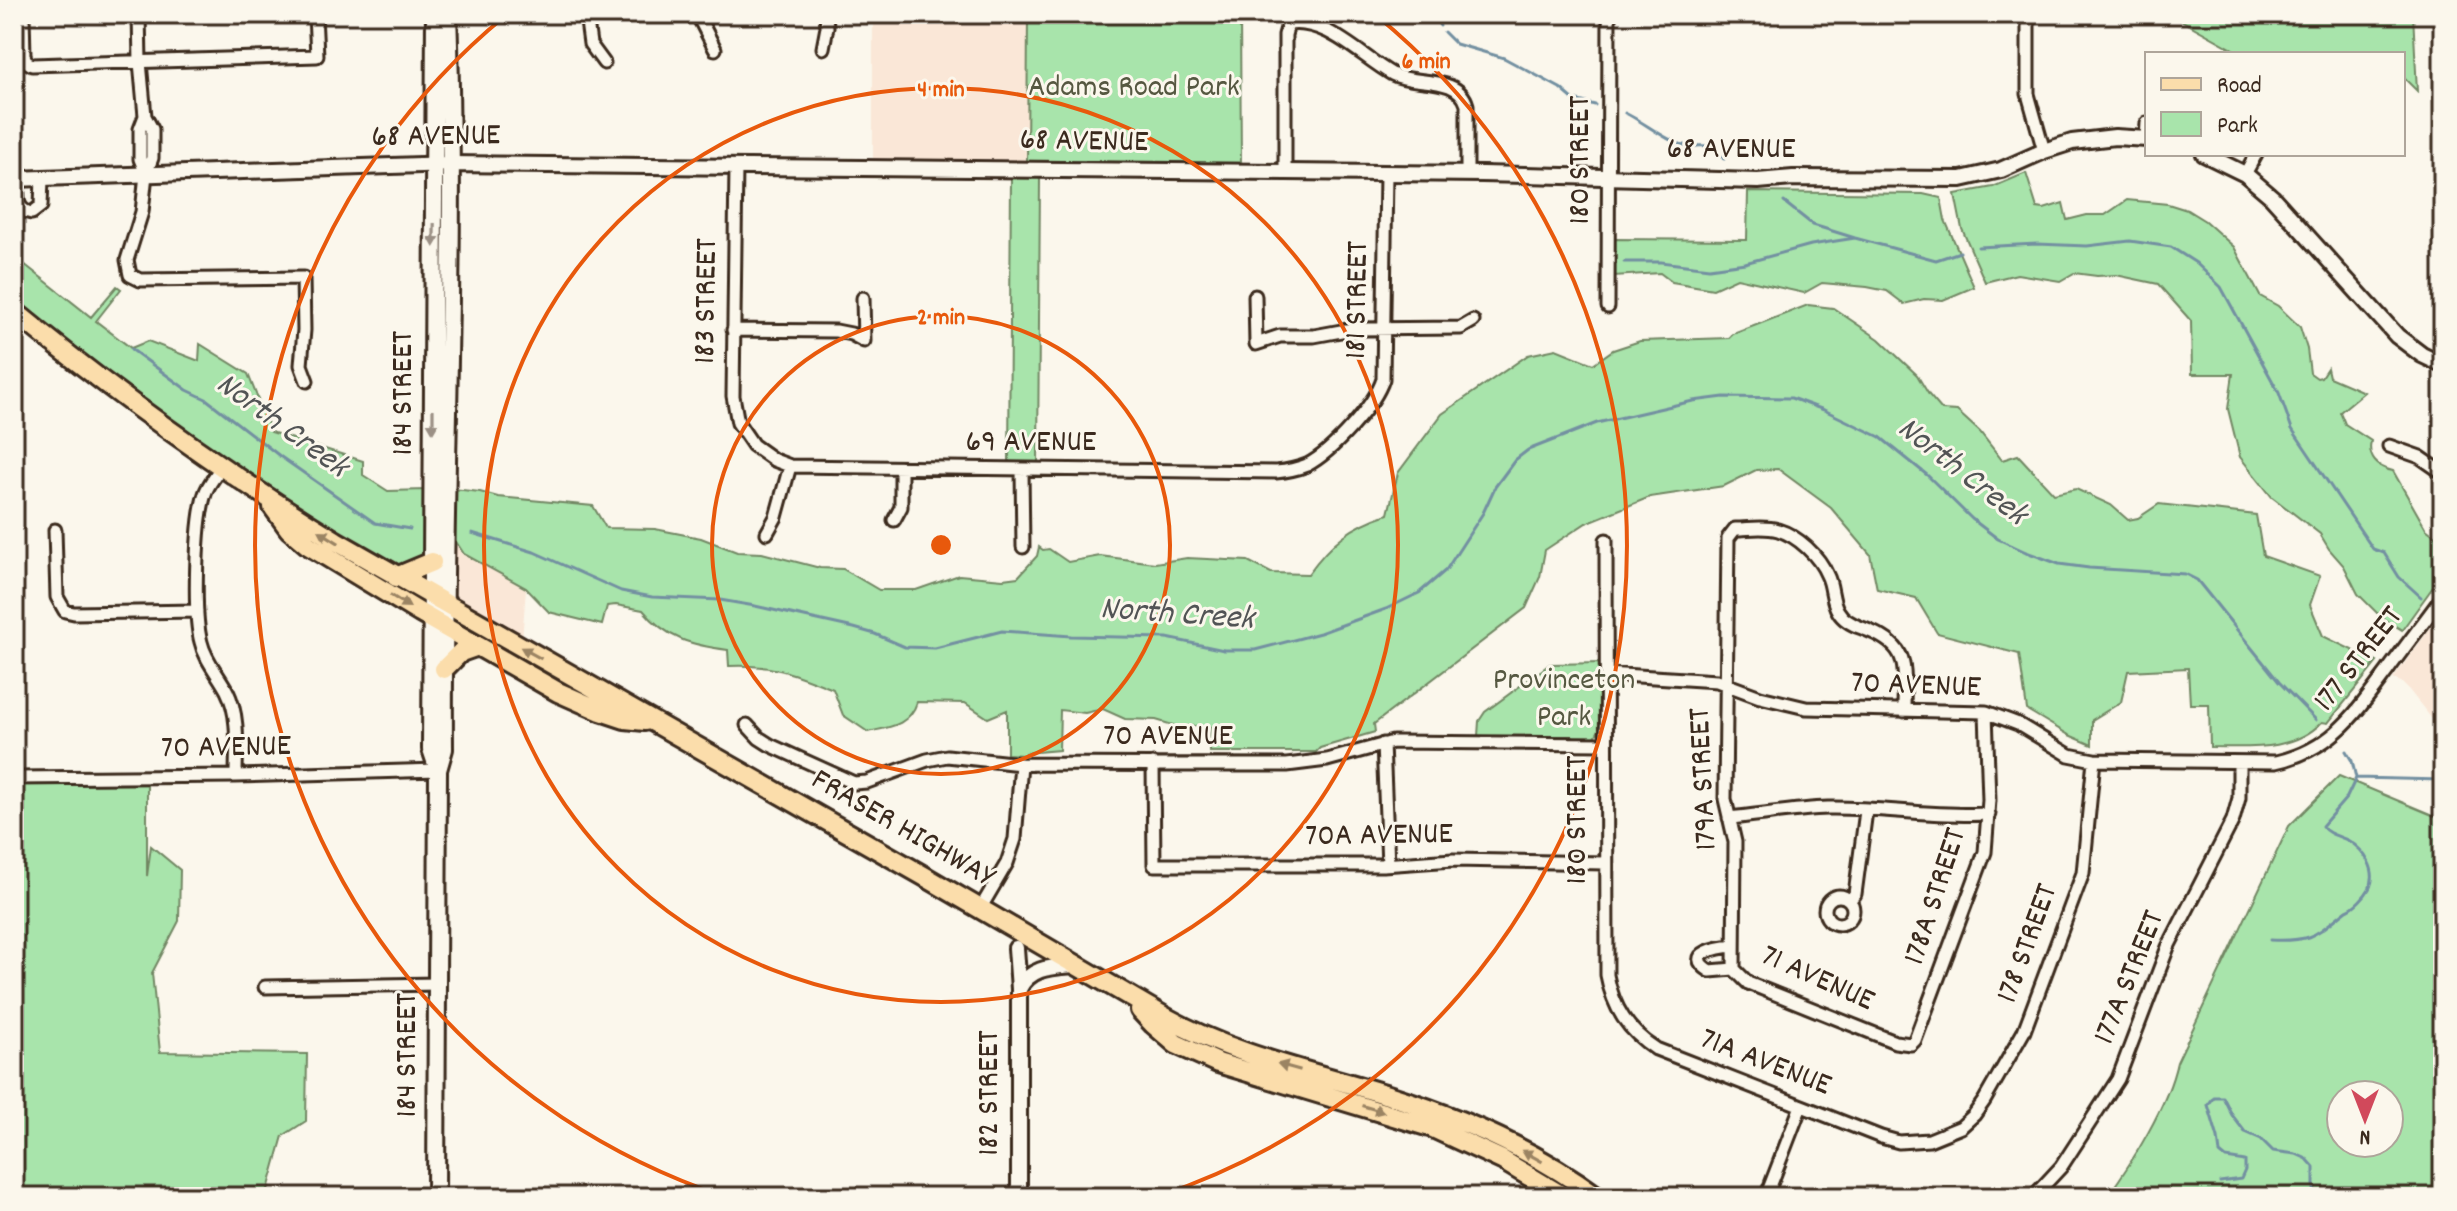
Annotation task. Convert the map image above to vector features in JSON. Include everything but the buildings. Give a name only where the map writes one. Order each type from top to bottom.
[{"type":"main road","name":"184 STREET","points":[[435,14],[449,362],[431,749],[438,770]]},
{"type":"main road","name":"184 STREET","points":[[438,601],[432,562],[434,343],[448,14]]},
{"type":"main road","name":"FRASER HIGHWAY","points":[[14,311],[176,436],[263,496],[396,577],[625,705],[1191,1032],[1265,1060],[1390,1095],[1474,1126],[1546,1163],[1598,1197]]},
{"type":"main road","points":[[434,343],[449,362]]},
{"type":"main road","name":"FRASER HIGHWAY","points":[[263,496],[289,529],[308,545],[438,624],[558,692],[625,719],[652,722]]},
{"type":"main road","points":[[396,577],[432,562]]},
{"type":"main road","name":"184 STREET","points":[[436,1197],[438,770],[444,749],[444,669],[438,624]]},
{"type":"main road","points":[[444,669],[461,652],[478,646]]},
{"type":"main road","name":"FRASER HIGHWAY","points":[[1120,992],[1176,1044],[1204,1057],[1257,1076],[1433,1128],[1502,1160],[1564,1197]]},
{"type":"street","points":[[23,14],[19,57],[32,65],[317,56],[315,14]]},
{"type":"street","points":[[139,14],[140,62],[145,116],[152,129],[152,158],[146,174],[142,212],[127,260],[130,275],[140,280],[303,278],[301,365],[307,381]]},
{"type":"street","points":[[586,14],[590,44],[604,63]]},
{"type":"street","points":[[697,14],[715,49]]},
{"type":"street","points":[[823,48],[826,14]]},
{"type":"street","name":"180 STREET","points":[[1608,307],[1609,14]]},
{"type":"street","points":[[2028,14],[2028,94],[2044,151]]},
{"type":"street","points":[[1285,173],[1285,35],[1288,24],[1303,22],[1327,32],[1395,75],[1455,87],[1464,95],[1467,105],[1467,174]]},
{"type":"street","name":"68 AVENUE","points":[[16,179],[442,164],[1467,174],[1758,181],[1793,178],[1961,179],[2001,170],[2044,151],[2086,140],[2145,134]]},
{"type":"street","points":[[2208,156],[2245,174],[2272,197],[2397,336],[2422,355],[2443,365]]},
{"type":"street","points":[[2245,174],[2255,156]]},
{"type":"street","name":"183 STREET","points":[[736,166],[734,409],[744,435]]},
{"type":"street","name":"181 STREET","points":[[1324,454],[1373,402],[1385,368],[1386,173]]},
{"type":"street","points":[[16,179],[19,206],[32,213],[39,209],[42,202],[42,178]]},
{"type":"street","points":[[1255,296],[1256,344],[1280,336],[1314,336],[1352,329],[1461,328],[1473,321]]},
{"type":"street","points":[[733,330],[836,331],[864,341],[863,298]]},
{"type":"street","name":"69 AVENUE","points":[[744,435],[762,453],[790,466],[1276,472],[1298,468],[1324,454]]},
{"type":"street","points":[[2389,446],[2420,457],[2443,473]]},
{"type":"street","points":[[767,533],[776,517],[790,466]]},
{"type":"street","points":[[221,467],[206,491],[200,514],[197,611],[205,655],[233,707],[236,776]]},
{"type":"street","points":[[894,520],[901,507],[901,469]]},
{"type":"street","points":[[1022,470],[1023,547]]},
{"type":"street","name":"179A STREET","points":[[1734,969],[1735,842],[1725,799],[1728,538],[1735,529],[1778,530],[1797,539],[1809,551],[1827,574],[1838,611],[1846,621],[1877,633],[1897,647],[1903,661],[1904,711]]},
{"type":"street","points":[[55,530],[57,597],[65,611],[197,611]]},
{"type":"street","name":"180 STREET","points":[[1606,540],[1607,957]]},
{"type":"street","name":"177 STREET","points":[[2266,763],[2287,760],[2307,752],[2343,728],[2443,596]]},
{"type":"street","name":"70 AVENUE","points":[[1606,674],[1711,680],[1760,697],[1806,708],[1986,712],[2018,724],[2069,755],[2094,760],[2266,763]]},
{"type":"street","name":"178A STREET","points":[[1911,1044],[1918,1034],[1985,852],[1989,814],[1986,712]]},
{"type":"street","name":"70 AVENUE","points":[[747,725],[770,745],[854,783],[867,782],[947,756],[1021,764],[1308,764],[1383,744],[1605,744]]},
{"type":"street","points":[[1383,744],[1388,865]]},
{"type":"street","name":"178 STREET","points":[[1961,1127],[1984,1101],[2029,1022],[2075,896],[2087,857],[2094,760]]},
{"type":"street","name":"177A STREET","points":[[2033,1197],[2061,1167],[2118,1079],[2168,947],[2233,820],[2239,798],[2239,762]]},
{"type":"street","points":[[980,909],[1007,863],[1015,839],[1021,764]]},
{"type":"street","name":"70A AVENUE","points":[[1153,764],[1154,865],[1388,865],[1453,860],[1605,863]]},
{"type":"street","name":"70 AVENUE","points":[[14,778],[438,770]]},
{"type":"street","points":[[1729,818],[1824,808],[1989,814]]},
{"type":"street","points":[[1850,900],[1855,894],[1866,811]]},
{"type":"street","name":"71 AVENUE","points":[[1734,946],[1706,951],[1701,960],[1704,967],[1710,971],[1734,969],[1748,983],[1895,1042],[1911,1044]]},
{"type":"street","name":"182 STREET","points":[[1016,948],[1019,989],[1019,1197]]},
{"type":"street","name":"71A AVENUE","points":[[1607,957],[1607,975],[1613,1000],[1628,1026],[1656,1049],[1899,1142],[1929,1140],[1961,1127]]},
{"type":"street","name":"182 STREET","points":[[1019,989],[1031,973],[1048,967],[1074,965]]},
{"type":"street","points":[[265,987],[438,984]]},
{"type":"street","points":[[1766,1197],[1801,1106]]},
{"type":"shaded area","points":[[873,14],[1028,14],[1027,165],[873,163]]},
{"type":"shaded area","points":[[453,537],[464,554],[526,588],[522,641],[456,603],[452,596]]},
{"type":"shaded area","points":[[2443,611],[2443,733],[2409,690],[2393,679]]},
{"type":"green space","name":"Adams Road Park","points":[[1028,14],[1240,14],[1241,165],[1027,165]]},
{"type":"green space","points":[[2170,14],[2413,14],[2417,91],[2405,79],[2405,52],[2238,52]]},
{"type":"green space","points":[[2026,173],[2037,208],[2063,203],[2067,220],[2105,215],[2127,200],[2168,204],[2187,210],[2205,221],[2234,247],[2260,296],[2278,306],[2300,327],[2310,373],[2321,377],[2327,368],[2329,377],[2364,392],[2340,412],[2345,424],[2371,441],[2372,457],[2393,471],[2426,529],[2443,542],[2443,573],[2402,630],[2382,618],[2358,594],[2344,566],[2320,534],[2272,497],[2240,457],[2228,409],[2233,374],[2192,374],[2191,321],[2158,284],[2116,275],[2074,273],[2060,281],[2017,274],[1985,282],[1962,229],[1955,194],[1993,187]]},
{"type":"green space","points":[[1011,177],[1040,178],[1038,464],[1009,463]]},
{"type":"green space","points":[[1748,192],[1923,194],[1941,198],[1945,220],[1974,287],[1943,300],[1924,299],[1904,304],[1887,291],[1867,287],[1822,283],[1804,293],[1737,278],[1713,289],[1672,282],[1660,273],[1614,276],[1614,239],[1747,240]]},
{"type":"green space","points":[[14,256],[91,317],[117,286],[121,289],[96,321],[131,348],[148,341],[199,361],[200,344],[248,374],[271,432],[363,461],[363,475],[388,491],[426,490],[423,558],[398,568],[302,513],[166,421],[14,303]]},
{"type":"green space","points":[[1808,305],[1833,308],[1879,339],[1917,375],[1942,410],[1957,411],[1980,432],[2002,460],[2018,455],[2054,494],[2076,489],[2111,505],[2128,520],[2138,518],[2159,504],[2256,515],[2263,556],[2320,576],[2310,605],[2323,636],[2377,662],[2328,723],[2322,722],[2298,739],[2255,747],[2210,747],[2209,704],[2190,704],[2188,668],[2128,671],[2121,702],[2092,720],[2092,745],[2027,710],[2019,654],[1937,633],[1916,598],[1877,589],[1870,554],[1831,508],[1778,469],[1756,470],[1724,486],[1650,497],[1586,523],[1545,550],[1540,577],[1526,608],[1374,724],[1375,732],[1320,748],[1316,752],[1210,752],[1210,726],[1176,726],[1156,720],[1125,719],[1103,709],[1085,713],[1060,710],[1059,750],[1007,754],[1007,710],[988,718],[965,703],[917,702],[904,720],[868,732],[843,715],[833,689],[782,671],[758,666],[729,666],[728,650],[681,639],[661,628],[643,610],[607,606],[602,625],[549,612],[526,588],[464,554],[453,537],[454,489],[498,497],[593,506],[606,528],[655,529],[701,538],[737,552],[762,553],[820,568],[843,569],[879,590],[916,590],[959,575],[1003,579],[1018,577],[1037,556],[1039,547],[1049,549],[1068,562],[1100,556],[1155,563],[1187,558],[1248,561],[1271,573],[1308,574],[1343,536],[1388,514],[1398,473],[1442,414],[1528,355],[1556,349],[1593,364],[1613,350],[1640,341],[1729,338]]},
{"type":"green space","name":"Provinceton Park","points":[[1601,663],[1601,726],[1595,737],[1578,740],[1573,736],[1478,736],[1479,721],[1485,712],[1550,664]]},
{"type":"green space","points":[[2339,776],[2442,819],[2443,1197],[2107,1197],[2158,1114],[2177,1062],[2289,826]]},
{"type":"green space","points":[[14,777],[147,780],[147,876],[151,846],[180,870],[179,921],[152,973],[160,1052],[307,1054],[306,1121],[283,1136],[266,1197],[14,1197]]},
{"type":"waterway","points":[[1432,14],[1440,26]]},
{"type":"waterway","points":[[1444,32],[1456,44],[1504,58],[1560,88],[1574,100],[1595,105]]},
{"type":"waterway","points":[[1625,113],[1678,143],[1710,146],[1724,159]]},
{"type":"waterway","points":[[1784,202],[1813,225],[1855,238],[1936,260],[1960,252]]},
{"type":"waterway","points":[[1624,262],[1661,262],[1709,268],[1855,238]]},
{"type":"waterway","points":[[1978,247],[2037,244],[2087,246],[2130,241],[2171,247],[2196,263],[2221,287],[2279,393],[2292,429],[2373,549],[2384,553],[2399,577],[2421,597]]},
{"type":"waterway","name":"North Creek","points":[[131,349],[187,390],[206,399],[375,523],[410,529]]},
{"type":"waterway","name":"North Creek","points":[[472,533],[534,552],[621,591],[652,597],[720,600],[755,606],[854,628],[905,647],[935,648],[1002,631],[1167,638],[1224,650],[1255,650],[1320,633],[1386,609],[1419,593],[1446,570],[1483,513],[1495,487],[1515,460],[1528,450],[1597,423],[1693,401],[1724,397],[1791,398],[1880,437],[1927,475],[1972,519],[1998,539],[2026,552],[2059,564],[2185,574],[2197,580],[2279,682],[2316,720]]},
{"type":"waterway","name":"North Creek","points":[[2346,751],[2356,778],[2443,780]]},
{"type":"waterway","points":[[2270,940],[2296,940],[2313,935],[2356,904],[2369,889],[2372,875],[2365,855],[2349,841],[2322,826],[2347,797],[2356,778]]},
{"type":"waterway","points":[[2220,1182],[2241,1179],[2245,1161],[2226,1158],[2220,1153],[2208,1105],[2214,1097],[2223,1097],[2245,1132],[2261,1139],[2273,1151],[2307,1159],[2314,1167],[2317,1197]]}]
